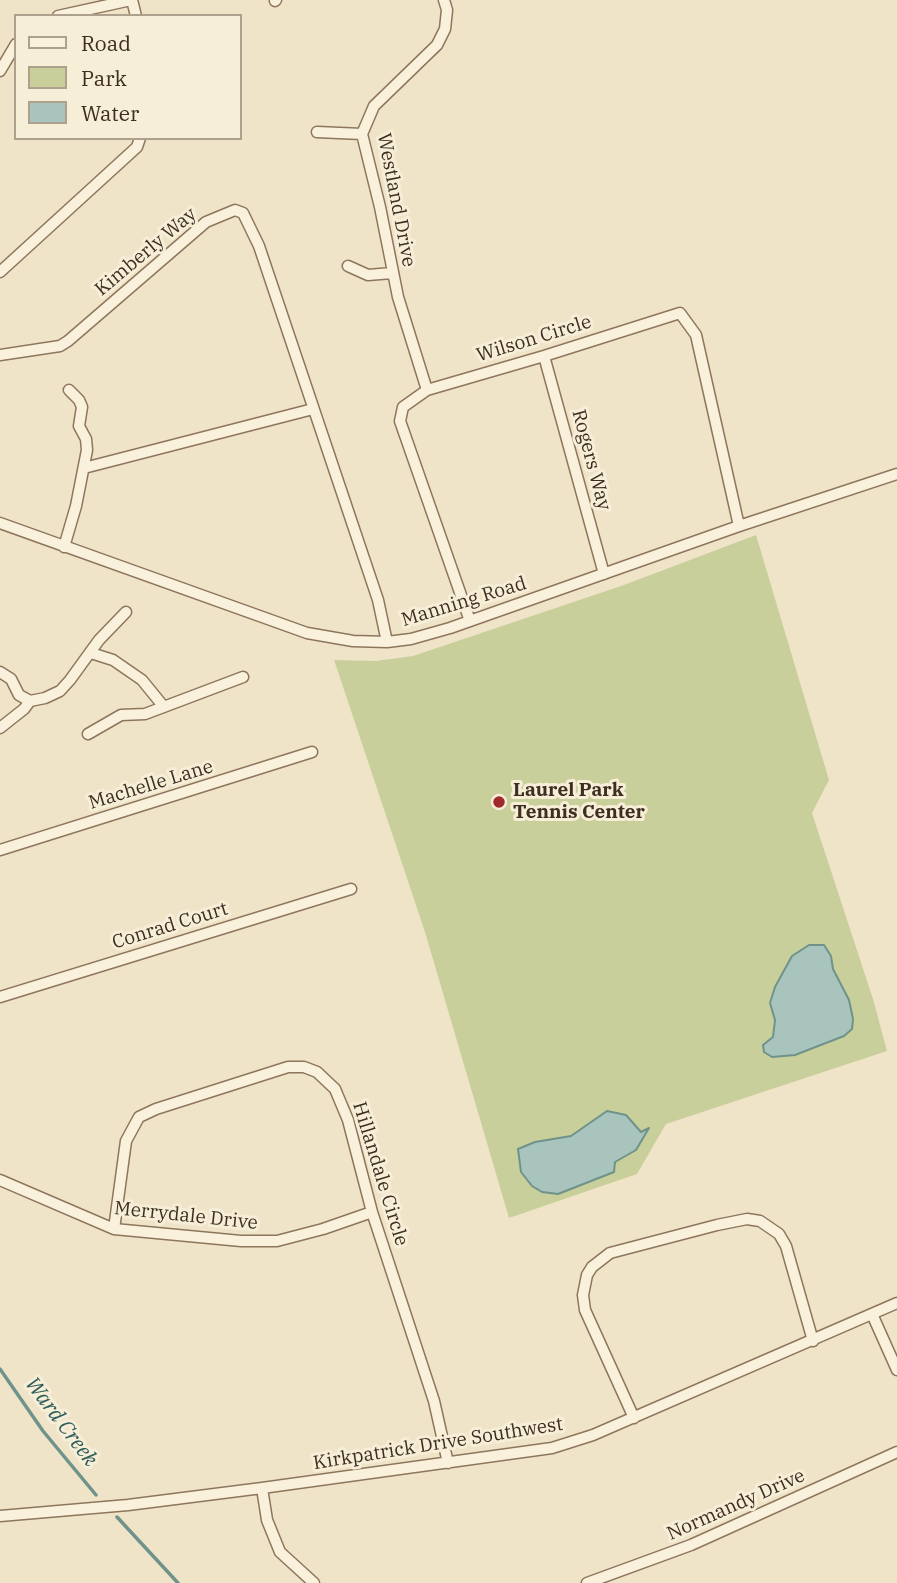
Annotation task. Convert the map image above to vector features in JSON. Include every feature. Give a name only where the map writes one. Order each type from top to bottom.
[{"type":"street","points":[[67,14],[131,0]]},
{"type":"street","name":"Westland Drive","points":[[427,390],[392,273],[380,206],[362,134],[374,106],[437,45],[445,29],[447,10],[444,0]]},
{"type":"street","points":[[0,71],[14,47]]},
{"type":"street","points":[[317,132],[362,134]]},
{"type":"street","points":[[0,272],[137,147],[139,140]]},
{"type":"street","name":"Kimberly Way","points":[[0,355],[60,346],[206,222],[235,210],[243,213],[258,246],[313,409]]},
{"type":"street","points":[[348,266],[368,275],[392,273]]},
{"type":"street","name":"Wilson Circle","points":[[470,621],[400,421],[404,407],[427,390],[680,313],[696,335],[739,526]]},
{"type":"street","name":"Rogers Way","points":[[544,356],[604,574]]},
{"type":"street","points":[[64,547],[76,506],[87,450],[86,439],[79,426],[82,407],[69,390]]},
{"type":"street","points":[[84,468],[313,409],[378,600],[387,642]]},
{"type":"street","name":"Manning Road","points":[[0,523],[307,633],[353,641],[387,642],[411,639],[470,621],[739,526],[897,474]]},
{"type":"street","points":[[0,728],[30,701],[60,691],[99,640],[126,612]]},
{"type":"street","points":[[91,653],[113,660],[142,680],[164,707]]},
{"type":"street","points":[[0,672],[10,679],[19,695],[30,701]]},
{"type":"street","points":[[88,734],[121,715],[145,714],[243,677]]},
{"type":"street","name":"Machelle Lane","points":[[0,850],[312,752]]},
{"type":"street","name":"Conrad Court","points":[[0,997],[351,889]]},
{"type":"street","name":"Hillandale Circle","points":[[114,1229],[126,1141],[139,1118],[156,1109],[288,1067],[304,1067],[317,1072],[335,1089],[348,1120],[372,1212],[435,1401],[448,1463]]},
{"type":"street","name":"Merrydale Drive","points":[[0,1180],[114,1229],[260,1242],[295,1236],[372,1212]]},
{"type":"street","points":[[634,1418],[585,1310],[583,1295],[587,1276],[592,1267],[610,1253],[718,1224],[747,1219],[760,1221],[779,1234],[786,1246],[813,1341]]},
{"type":"street","name":"Kirkpatrick Drive Southwest","points":[[0,1516],[128,1505],[552,1448],[634,1418],[897,1303]]},
{"type":"street","points":[[872,1314],[897,1370]]},
{"type":"street","name":"Normandy Drive","points":[[587,1583],[691,1545],[897,1452]]},
{"type":"street","points":[[262,1488],[267,1520],[280,1552],[314,1583]]},
{"type":"green space","points":[[756,535],[829,780],[812,813],[873,999],[887,1051],[666,1124],[637,1174],[509,1218],[425,932],[334,660],[376,661],[413,656],[624,585]]},
{"type":"water","points":[[809,945],[824,945],[831,956],[833,969],[849,1000],[852,1029],[844,1036],[795,1055],[772,1057],[764,1052],[763,1045],[773,1037],[775,1020],[770,1003],[775,987],[792,956]]},
{"type":"water","points":[[607,1111],[626,1115],[641,1132],[649,1128],[636,1150],[615,1162],[614,1172],[558,1194],[542,1192],[532,1186],[521,1172],[518,1149],[535,1142],[571,1136]]},
{"type":"waterway","name":"Ward Creek","points":[[0,1369],[43,1431],[96,1495]]},
{"type":"waterway","name":"Ward Creek","points":[[117,1517],[178,1583]]},
{"type":"place","name":"Laurel Park Tennis Center","points":[[499,802]]}]
